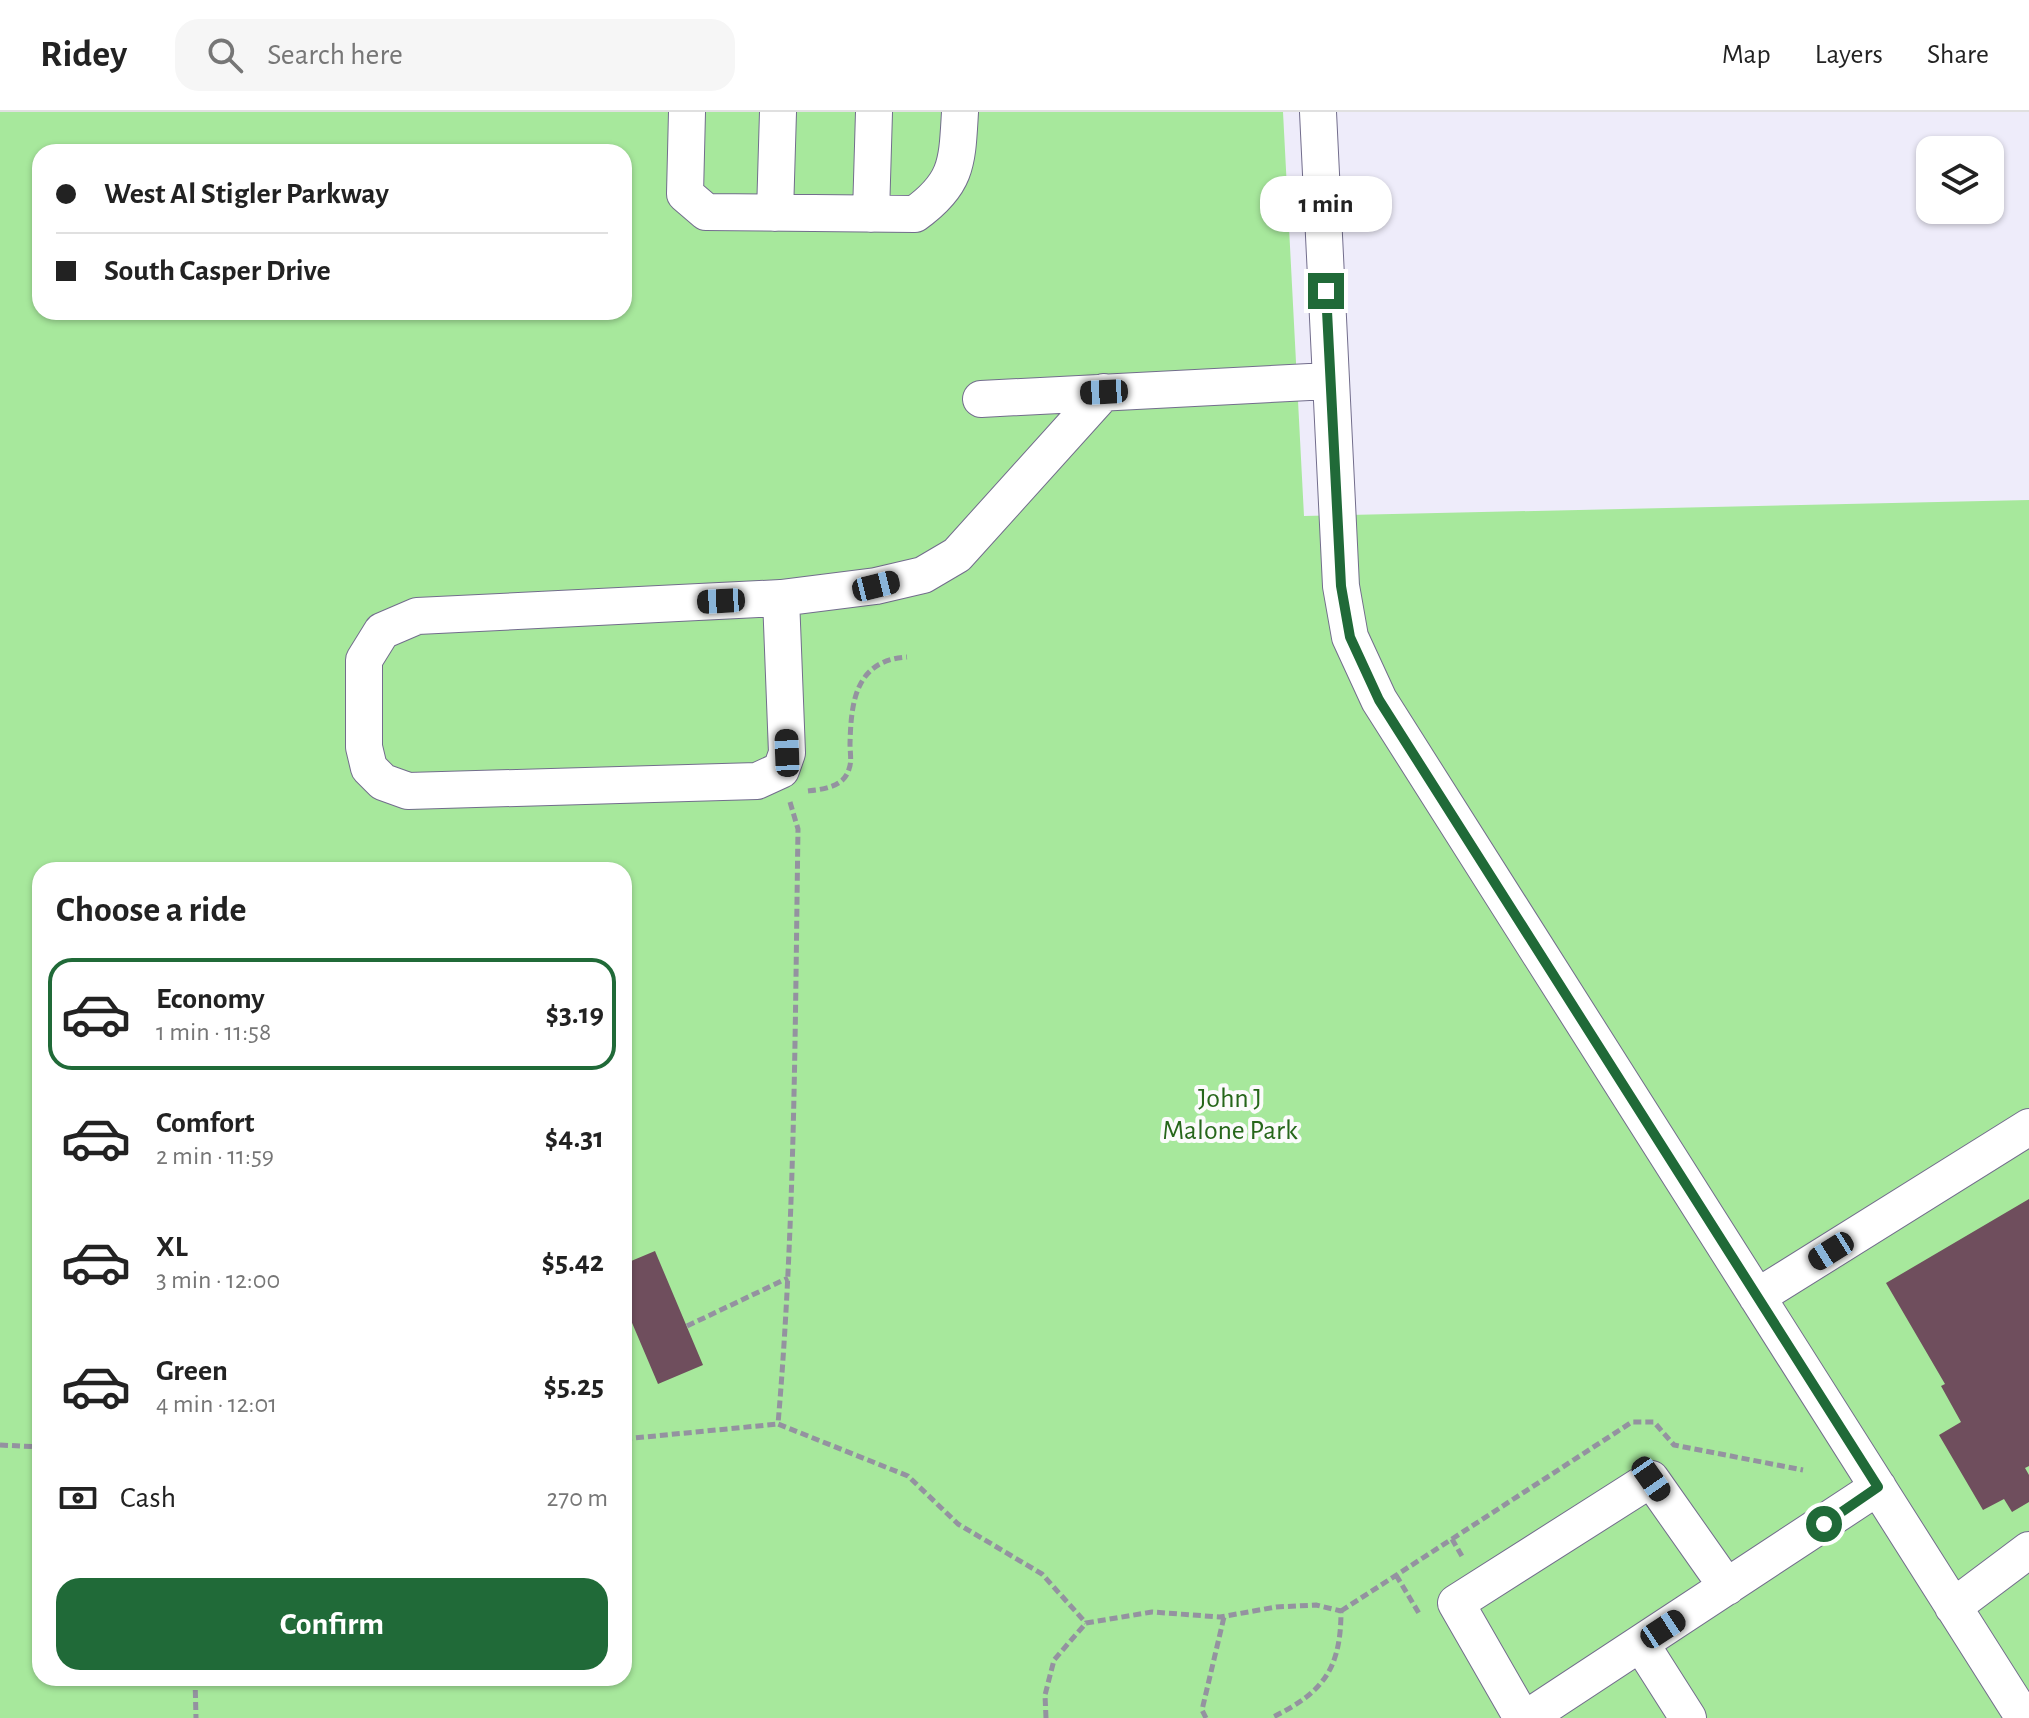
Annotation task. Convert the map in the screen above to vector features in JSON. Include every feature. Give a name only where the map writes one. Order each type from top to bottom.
[{"type":"street","points":[[687,112],[685,194],[706,212],[871,214],[915,214],[940,196],[957,161],[960,112]]},
{"type":"street","points":[[775,213],[778,112]]},
{"type":"street","points":[[871,214],[874,112]]},
{"type":"street","points":[[1318,112],[1336,542],[1350,637],[1379,700],[2024,1718]]},
{"type":"street","points":[[981,399],[1329,381]]},
{"type":"street","points":[[781,598],[787,753],[784,781],[408,791],[383,782],[369,768],[364,747],[364,660],[382,631],[417,616],[781,598],[876,586],[923,575],[957,555],[1104,392]]},
{"type":"street","points":[[1757,1297],[2029,1127]]},
{"type":"street","points":[[1727,1587],[1651,1479],[1456,1603],[1525,1718],[1641,1644],[1878,1487]]},
{"type":"street","points":[[1953,1607],[2029,1550]]},
{"type":"street","points":[[1641,1644],[1688,1718]]},
{"type":"path","points":[[778,1424],[788,1278],[798,829],[784,781],[836,786],[843,779],[849,771],[855,689],[874,668],[896,657],[907,657]]},
{"type":"path","points":[[687,1326],[788,1278]]},
{"type":"path","points":[[632,1438],[778,1424],[908,1476],[958,1524],[1042,1574],[1086,1623]]},
{"type":"path","points":[[0,1445],[32,1447]]},
{"type":"path","points":[[1046,1718],[1045,1695],[1054,1660],[1086,1623],[1152,1612],[1224,1617],[1276,1607],[1316,1605],[1341,1611],[1452,1539],[1481,1587]]},
{"type":"path","points":[[1271,1718],[1296,1706],[1331,1672],[1341,1641],[1341,1611]]},
{"type":"path","points":[[1206,1718],[1202,1710],[1224,1617]]},
{"type":"path","points":[[195,1686],[196,1718]]},
{"type":"green space","name":"John J Malone Park","points":[[0,112],[1283,112],[1304,516],[2029,500],[2029,1718],[0,1718]]},
{"type":"building","points":[[2029,1199],[2029,1466],[2025,1468],[2029,1475],[2029,1502],[2012,1512],[2004,1499],[1983,1510],[1939,1435],[1961,1422],[1941,1386],[1945,1384],[1886,1283]]},
{"type":"building","points":[[655,1251],[703,1365],[658,1384],[632,1323],[632,1261]]},
{"type":"route","points":[[1326,291],[1336,542],[1350,637],[1379,700],[1878,1487],[1824,1524]]}]
